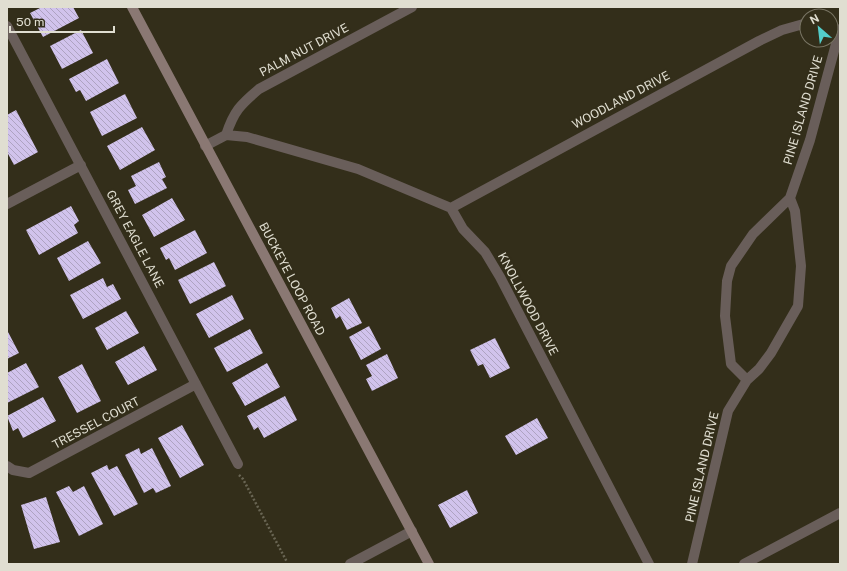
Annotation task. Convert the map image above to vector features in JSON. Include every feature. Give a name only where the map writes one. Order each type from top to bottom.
[{"type":"street","name":"BUCKEYE LOOP ROAD","points":[[132,7],[429,564]]},
{"type":"street","name":"PALM NUT DRIVE","points":[[226,135],[230,122],[239,106],[259,89],[412,7]]},
{"type":"street","name":"WOODLAND DRIVE","points":[[451,208],[759,41],[782,30],[799,25]]},
{"type":"street","name":"GREY EAGLE LANE","points":[[7,26],[196,384],[237,469]]},
{"type":"street","name":"PINE ISLAND DRIVE","points":[[747,380],[731,364],[725,316],[726,281],[731,266],[750,238],[790,198],[810,140],[840,28]]},
{"type":"street","points":[[205,146],[226,135],[246,137],[333,161],[390,181],[451,208]]},
{"type":"street","points":[[7,204],[81,165]]},
{"type":"street","name":"PINE ISLAND DRIVE","points":[[692,564],[728,411],[747,380],[759,369],[771,353],[798,306],[801,266],[795,211],[790,198]]},
{"type":"street","name":"KNOLLWOOD DRIVE","points":[[451,208],[463,229],[485,252],[500,277],[649,564]]},
{"type":"street","name":"TRESSEL COURT","points":[[7,466],[13,470],[29,473],[36,470],[196,384]]},
{"type":"street","points":[[744,564],[840,513]]},
{"type":"street","points":[[350,564],[412,532]]},
{"type":"path","points":[[237,469],[287,562]]},
{"type":"building","points":[[42,7],[73,7],[79,18],[43,37],[30,13]]},
{"type":"building","points":[[81,30],[93,53],[62,69],[50,46]]},
{"type":"building","points":[[107,59],[119,83],[86,101],[80,90],[76,92],[69,79]]},
{"type":"building","points":[[125,94],[137,118],[102,136],[90,112]]},
{"type":"building","points":[[16,110],[38,152],[14,165],[7,152],[7,115]]},
{"type":"building","points":[[142,127],[155,150],[120,170],[107,146]]},
{"type":"building","points":[[159,162],[166,177],[162,179],[167,188],[135,204],[128,190],[136,186],[131,176]]},
{"type":"building","points":[[172,198],[185,220],[154,237],[142,215]]},
{"type":"building","points":[[71,206],[79,221],[74,225],[78,233],[39,255],[26,230]]},
{"type":"building","points":[[195,230],[207,253],[175,270],[169,258],[166,260],[160,248]]},
{"type":"building","points":[[88,241],[101,263],[69,281],[57,258]]},
{"type":"building","points":[[214,262],[226,286],[190,304],[178,280]]},
{"type":"building","points":[[103,278],[107,287],[113,284],[121,299],[83,319],[70,295]]},
{"type":"building","points":[[232,295],[244,319],[209,338],[196,314]]},
{"type":"building","points":[[349,298],[362,323],[347,330],[340,316],[336,319],[331,308]]},
{"type":"building","points":[[126,311],[139,333],[107,350],[95,328]]},
{"type":"building","points":[[369,326],[381,349],[361,360],[349,337]]},
{"type":"building","points":[[250,329],[263,353],[227,372],[214,348]]},
{"type":"building","points":[[7,330],[19,353],[7,359]]},
{"type":"building","points":[[495,338],[510,368],[490,378],[483,364],[478,366],[470,350]]},
{"type":"building","points":[[144,346],[157,370],[128,385],[115,362]]},
{"type":"building","points":[[387,354],[398,378],[372,391],[366,379],[372,376],[366,365]]},
{"type":"building","points":[[26,363],[39,387],[7,403],[7,373]]},
{"type":"building","points":[[267,363],[280,387],[245,406],[232,383]]},
{"type":"building","points":[[82,364],[101,401],[77,413],[58,377]]},
{"type":"building","points":[[285,396],[297,420],[264,438],[258,427],[254,430],[247,416]]},
{"type":"building","points":[[43,397],[56,421],[23,438],[18,428],[13,431],[7,416]]},
{"type":"building","points":[[537,418],[548,438],[516,455],[505,436]]},
{"type":"building","points":[[182,425],[204,465],[180,478],[158,438]]},
{"type":"building","points":[[139,448],[141,454],[152,448],[171,486],[156,493],[153,488],[144,493],[125,455]]},
{"type":"building","points":[[107,465],[109,470],[117,466],[138,504],[114,516],[91,473]]},
{"type":"building","points":[[69,486],[73,492],[84,486],[103,524],[79,536],[56,492]]},
{"type":"building","points":[[467,490],[478,513],[450,528],[438,505]]},
{"type":"building","points":[[46,497],[60,542],[34,549],[21,505]]}]
